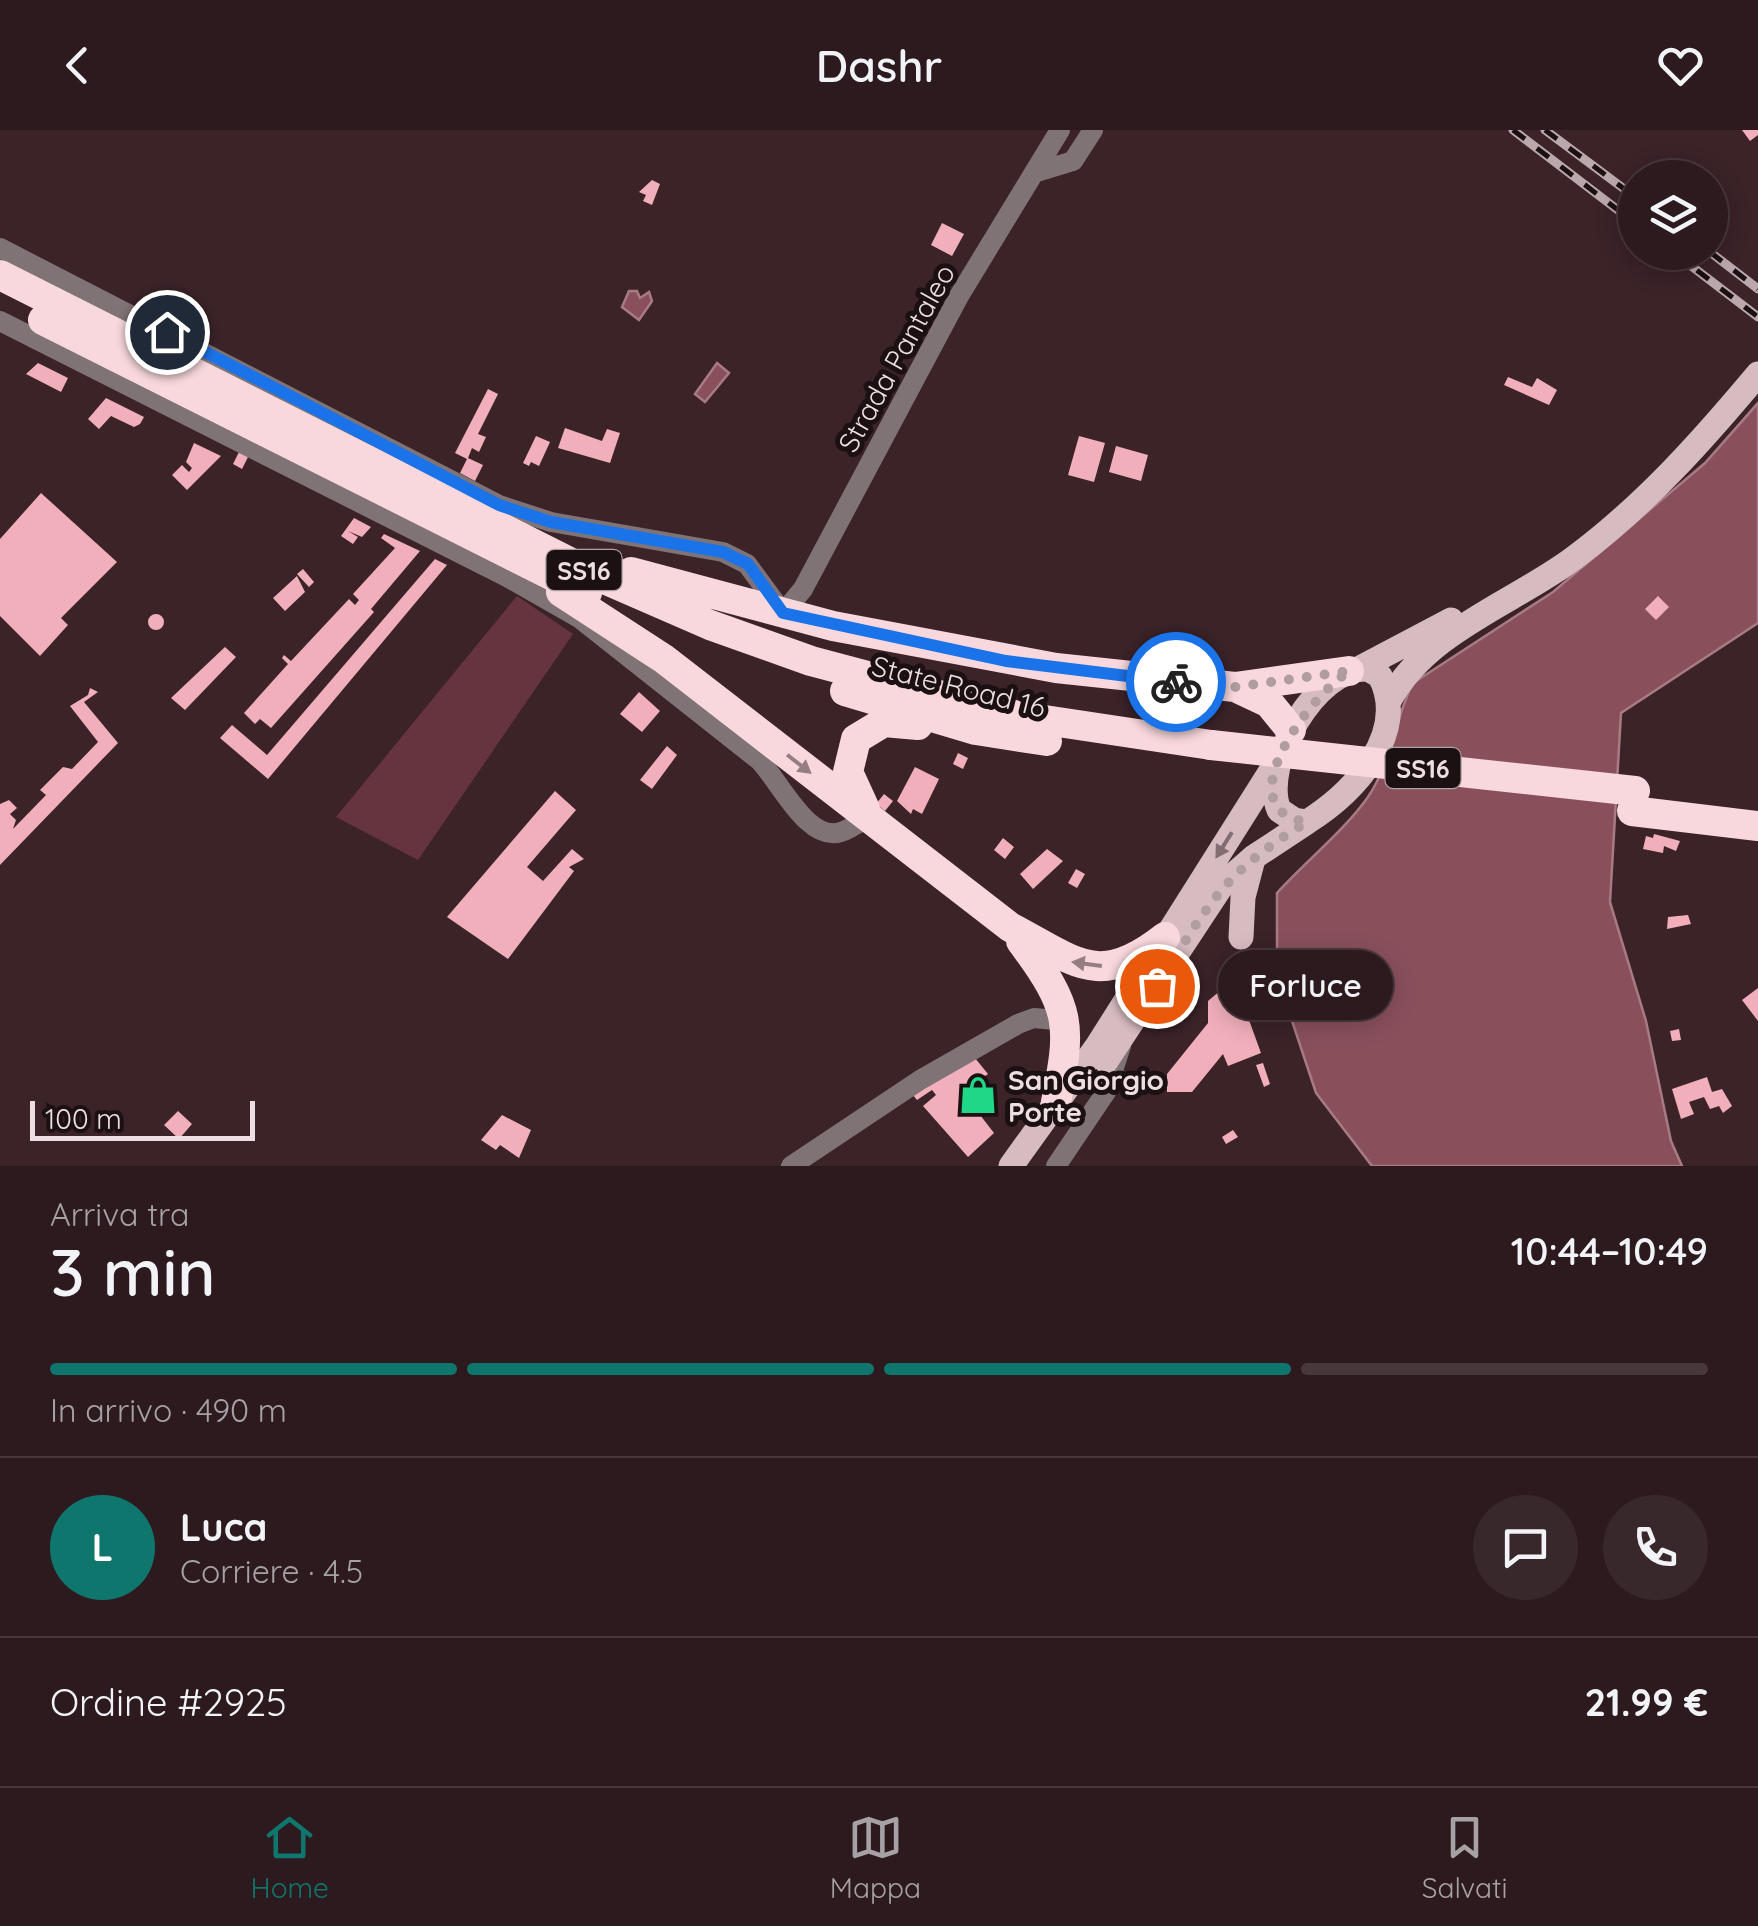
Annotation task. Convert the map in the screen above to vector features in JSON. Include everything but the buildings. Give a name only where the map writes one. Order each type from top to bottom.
[{"type":"highway","name":"State Road 16","points":[[0,274],[664,628],[788,673],[976,730],[1211,755]]},
{"type":"highway","name":"State Road 16","points":[[0,298],[526,553],[710,625],[811,661],[925,681],[1018,716],[1211,755]]},
{"type":"highway","name":"SS16","points":[[526,553],[574,552],[696,593],[783,613],[957,651],[1127,678],[1235,687],[1355,670]]},
{"type":"highway","name":"SS16","points":[[526,553],[1010,927],[1084,968],[1123,964],[1179,934]]},
{"type":"highway","points":[[889,636],[908,649],[925,681],[946,649],[957,651]]},
{"type":"highway","points":[[1235,687],[1269,703],[1291,730]]},
{"type":"highway","name":"SS16","points":[[870,816],[848,772],[849,755],[868,728],[901,720],[950,732],[976,730]]},
{"type":"highway","name":"SS16","points":[[1211,755],[1634,801],[1758,805]]},
{"type":"highway","name":"SS16","points":[[1634,801],[1758,826]]},
{"type":"highway","points":[[1010,927],[1059,995],[1066,1021],[1055,1107]]},
{"type":"main road","points":[[1010,1166],[1179,934],[1222,885],[1254,857],[1347,794],[1366,769],[1383,734],[1389,701],[1399,683],[1437,645],[1574,558],[1662,483],[1758,374]]},
{"type":"main road","points":[[1029,1166],[1124,1037],[1291,730],[1332,680],[1440,627],[1630,510]]},
{"type":"main road","points":[[1355,670],[1380,676],[1389,701]]},
{"type":"main road","points":[[1276,763],[1274,798],[1279,810],[1294,820],[1307,822]]},
{"type":"main road","points":[[1179,934],[1212,922],[1240,937],[1243,897],[1254,857]]},
{"type":"street","name":"Strada Pantaleo","points":[[783,613],[803,588],[960,296],[1060,130]]},
{"type":"street","points":[[1038,172],[1073,161],[1092,130]]},
{"type":"street","points":[[0,248],[499,505],[551,522],[738,557],[762,580],[783,613]]},
{"type":"street","points":[[0,322],[508,577],[579,618],[760,761],[782,784],[806,822],[821,832],[840,833],[870,816]]},
{"type":"street","points":[[791,1166],[920,1080],[1018,1024],[1034,1018],[1066,1021]]},
{"type":"street","points":[[1056,1166],[1106,1092],[1124,1037]]},
{"type":"shaded area","points":[[629,291],[637,291],[640,298],[649,292],[652,301],[639,320],[622,307]]},
{"type":"shaded area","points":[[717,363],[729,373],[705,402],[695,394]]},
{"type":"shaded area","points":[[1758,403],[1758,623],[1621,713],[1610,902],[1646,1021],[1671,1141],[1682,1166],[1372,1166],[1316,1093],[1277,976],[1277,893],[1368,797],[1413,683],[1553,592],[1705,463]]},
{"type":"shaded area","points":[[517,596],[573,634],[418,860],[336,817]]},
{"type":"railway","points":[[1513,130],[1618,210]]},
{"type":"railway","points":[[1545,130],[1618,184]]},
{"type":"railway","points":[[1728,266],[1758,289]]},
{"type":"railway","points":[[1697,270],[1758,317]]},
{"type":"way so far","points":[[1157,986],[1222,885],[1254,857],[1307,822],[1294,820],[1279,810],[1273,783],[1276,763],[1291,730],[1332,680],[1350,671],[1235,687],[1176,682]]},
{"type":"place","name":"Forluce","points":[[1157,986]]},
{"type":"place","name":"San Giorgio Porte","points":[[978,1095]]},
{"type":"route","points":[[167,332],[499,505],[551,522],[738,557],[762,580],[783,613],[1006,661],[1176,682]]}]
